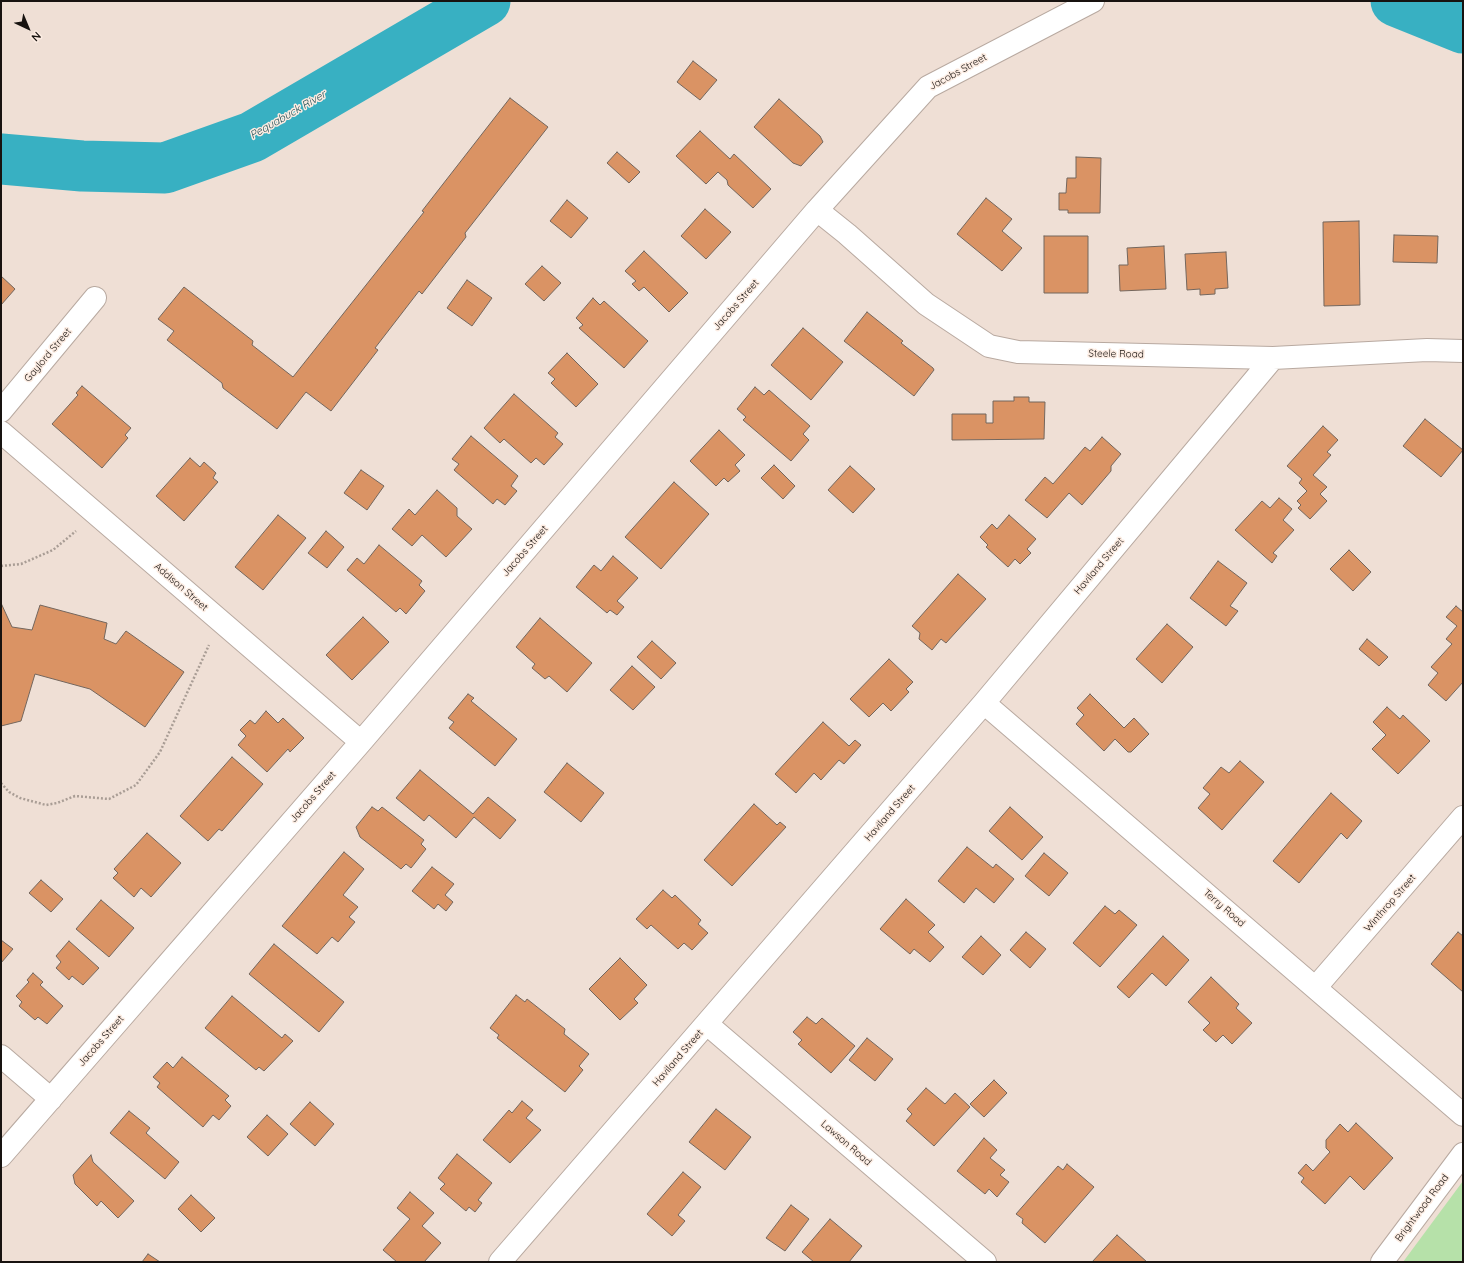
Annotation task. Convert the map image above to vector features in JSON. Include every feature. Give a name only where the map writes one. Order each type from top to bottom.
[{"type":"street","name":"Jacobs Street","points":[[1,1156],[361,742],[817,210],[928,87],[1093,1]]},
{"type":"street","name":"Steele Road","points":[[817,210],[847,234],[926,304],[989,346],[1018,352],[1273,358],[1427,350],[1463,351]]},
{"type":"street","name":"Gaylord Street","points":[[1,411],[95,298]]},
{"type":"street","name":"Haviland Street","points":[[500,1262],[984,703],[1273,358]]},
{"type":"street","name":"Addison Street","points":[[1,432],[361,742]]},
{"type":"street","name":"Terry Road","points":[[984,703],[1463,1114]]},
{"type":"street","name":"Winthrop Street","points":[[1316,987],[1463,817]]},
{"type":"street","name":"Lawson Road","points":[[707,1024],[985,1262]]},
{"type":"street","points":[[1,1056],[52,1099]]},
{"type":"street","name":"Brightwood Road","points":[[1382,1262],[1463,1154]]},
{"type":"path","points":[[1,566],[21,564],[53,550],[76,531]]},
{"type":"path","points":[[1,783],[9,792],[20,798],[46,805],[57,803],[75,796],[109,799],[136,785],[160,752],[209,644]]},
{"type":"green space","points":[[1463,1181],[1463,1262],[1403,1262]]},
{"type":"building","points":[[693,61],[717,80],[700,100],[677,82]]},
{"type":"building","points":[[510,98],[548,127],[465,233],[466,237],[422,294],[419,291],[375,348],[378,350],[331,411],[306,392],[277,429],[223,388],[222,383],[167,340],[174,331],[158,319],[184,287],[253,341],[252,345],[293,377],[424,212],[422,211]]},
{"type":"building","points":[[779,99],[820,136],[823,142],[801,166],[793,163],[754,127]]},
{"type":"building","points":[[700,131],[730,159],[734,154],[771,189],[753,208],[728,185],[727,180],[718,172],[706,184],[676,156]]},
{"type":"building","points":[[617,152],[640,172],[629,183],[607,163]]},
{"type":"building","points":[[1076,157],[1101,158],[1100,213],[1068,213],[1068,210],[1059,210],[1059,193],[1066,193],[1067,178],[1076,178]]},
{"type":"building","points":[[986,198],[1012,219],[1002,231],[1022,248],[1002,271],[957,234]]},
{"type":"building","points":[[567,200],[588,218],[571,238],[550,221]]},
{"type":"building","points":[[705,209],[731,232],[706,259],[681,236]]},
{"type":"building","points":[[1359,221],[1360,305],[1324,306],[1323,222]]},
{"type":"building","points":[[1394,235],[1438,236],[1437,263],[1393,262]]},
{"type":"building","points":[[1044,236],[1088,236],[1088,293],[1044,293]]},
{"type":"building","points":[[1164,246],[1166,289],[1120,291],[1119,265],[1128,265],[1127,248]]},
{"type":"building","points":[[644,251],[688,293],[669,312],[644,287],[639,291],[632,284],[636,281],[625,271]]},
{"type":"building","points":[[1226,252],[1228,288],[1215,289],[1215,294],[1200,295],[1200,289],[1187,290],[1185,254]]},
{"type":"building","points":[[542,266],[561,283],[544,301],[525,284]]},
{"type":"building","points":[[1,276],[15,289],[1,305]]},
{"type":"building","points":[[467,280],[492,298],[472,326],[447,308]]},
{"type":"building","points":[[593,298],[600,305],[604,301],[648,341],[624,368],[579,328],[583,325],[576,318]]},
{"type":"building","points":[[867,312],[903,341],[901,343],[933,368],[934,370],[914,396],[844,341]]},
{"type":"building","points":[[803,328],[843,362],[811,400],[771,365]]},
{"type":"building","points":[[567,353],[598,384],[576,407],[551,383],[555,379],[548,373]]},
{"type":"building","points":[[82,386],[131,428],[125,435],[128,438],[102,468],[52,424],[78,395],[76,393]]},
{"type":"building","points":[[755,387],[764,395],[769,390],[810,426],[803,434],[809,440],[791,461],[743,420],[746,417],[737,409]]},
{"type":"building","points":[[514,394],[558,433],[555,437],[563,444],[544,465],[536,458],[531,463],[504,439],[500,443],[484,428]]},
{"type":"building","points":[[1014,397],[1029,397],[1029,402],[1045,402],[1044,439],[952,440],[952,414],[986,414],[986,423],[993,423],[993,401],[1014,401]]},
{"type":"building","points":[[1425,419],[1463,450],[1441,477],[1403,446]]},
{"type":"building","points":[[1323,426],[1338,440],[1327,452],[1331,455],[1313,475],[1327,487],[1320,494],[1327,501],[1310,519],[1298,508],[1301,505],[1297,501],[1307,491],[1299,483],[1302,479],[1287,466]]},
{"type":"building","points":[[719,430],[745,455],[735,465],[740,471],[728,482],[724,478],[716,486],[690,461]]},
{"type":"building","points":[[471,436],[518,476],[511,486],[517,491],[505,505],[497,499],[493,504],[454,470],[459,464],[452,459]]},
{"type":"building","points":[[1102,437],[1121,454],[1111,466],[1111,471],[1082,505],[1069,493],[1047,518],[1025,500],[1045,477],[1053,484],[1085,447],[1090,451]]},
{"type":"building","points":[[190,458],[200,467],[204,462],[216,473],[213,478],[218,482],[184,521],[156,496]]},
{"type":"building","points":[[774,465],[795,486],[783,499],[761,478]]},
{"type":"building","points":[[850,466],[875,489],[853,513],[828,490]]},
{"type":"building","points":[[361,470],[384,486],[367,510],[344,493]]},
{"type":"building","points":[[674,482],[709,514],[661,569],[625,537]]},
{"type":"building","points":[[437,490],[457,508],[457,516],[472,529],[446,557],[422,535],[412,546],[392,529],[409,509],[415,515]]},
{"type":"building","points":[[1279,498],[1292,509],[1283,520],[1294,530],[1273,553],[1277,556],[1272,563],[1235,530],[1262,501],[1270,508]]},
{"type":"building","points":[[278,515],[306,538],[263,590],[235,567]]},
{"type":"building","points":[[1009,515],[1036,539],[1027,549],[1031,553],[1020,564],[1015,559],[1008,567],[986,547],[988,545],[980,537],[992,524],[997,529]]},
{"type":"building","points":[[326,531],[344,547],[327,568],[308,553]]},
{"type":"building","points":[[379,545],[422,581],[419,585],[425,591],[406,614],[400,608],[396,612],[347,570],[357,558],[364,564]]},
{"type":"building","points":[[1349,550],[1371,572],[1353,591],[1330,569]]},
{"type":"building","points":[[613,556],[638,578],[617,601],[624,607],[617,615],[610,610],[607,613],[576,587],[594,565],[601,571]]},
{"type":"building","points":[[1218,561],[1247,583],[1230,606],[1238,611],[1226,626],[1190,598]]},
{"type":"building","points":[[958,574],[986,599],[946,643],[941,639],[932,650],[919,639],[920,633],[912,626]]},
{"type":"building","points":[[1,603],[12,627],[32,630],[40,605],[107,623],[104,639],[116,644],[126,631],[184,672],[145,727],[90,689],[35,674],[21,721],[1,726]]},
{"type":"building","points":[[1456,606],[1463,612],[1463,682],[1446,701],[1428,685],[1438,673],[1431,667],[1452,644],[1446,639],[1457,626],[1446,617]]},
{"type":"building","points":[[363,617],[389,642],[352,680],[326,655]]},
{"type":"building","points":[[540,618],[592,663],[567,692],[549,676],[545,679],[532,668],[535,664],[516,647]]},
{"type":"building","points":[[1167,624],[1193,647],[1162,683],[1136,659]]},
{"type":"building","points":[[1367,639],[1388,657],[1379,666],[1359,649]]},
{"type":"building","points":[[652,641],[676,663],[661,679],[637,657]]},
{"type":"building","points":[[889,659],[913,682],[906,689],[909,692],[891,711],[883,703],[869,717],[850,699]]},
{"type":"building","points":[[632,666],[655,687],[633,710],[610,690]]},
{"type":"building","points":[[468,694],[474,698],[471,701],[517,739],[495,766],[449,728],[454,722],[448,718]]},
{"type":"building","points":[[1090,694],[1124,728],[1134,718],[1149,734],[1131,752],[1128,752],[1115,739],[1104,751],[1076,724],[1084,715],[1077,708]]},
{"type":"building","points":[[1387,707],[1400,719],[1403,715],[1430,741],[1398,774],[1372,749],[1386,735],[1373,722]]},
{"type":"building","points":[[266,711],[278,723],[283,718],[304,738],[290,752],[288,749],[267,772],[238,745],[246,736],[240,730],[250,720],[255,724]]},
{"type":"building","points":[[823,722],[849,746],[855,740],[861,745],[844,764],[839,760],[821,780],[814,773],[796,793],[775,774]]},
{"type":"building","points":[[232,757],[263,784],[222,831],[219,829],[208,841],[180,816]]},
{"type":"building","points":[[1240,761],[1264,782],[1222,830],[1198,808],[1210,794],[1203,788],[1221,767],[1229,773]]},
{"type":"building","points":[[567,763],[604,793],[581,822],[544,792]]},
{"type":"building","points":[[420,770],[473,814],[488,797],[516,820],[500,839],[474,817],[456,838],[429,815],[424,821],[396,798]]},
{"type":"building","points":[[1331,793],[1362,821],[1347,839],[1341,833],[1299,883],[1273,861]]},
{"type":"building","points":[[754,804],[777,825],[780,822],[786,827],[732,886],[704,860]]},
{"type":"building","points":[[372,807],[378,811],[382,807],[424,840],[421,844],[426,849],[411,868],[406,864],[401,869],[360,837],[356,827]]},
{"type":"building","points":[[1010,807],[1043,837],[1022,860],[989,831]]},
{"type":"building","points":[[147,833],[181,863],[151,897],[141,888],[134,897],[113,878],[118,873],[114,869]]},
{"type":"building","points":[[967,847],[993,868],[996,864],[1014,879],[994,903],[976,888],[964,903],[938,881]]},
{"type":"building","points":[[344,852],[364,869],[343,895],[358,907],[349,917],[355,922],[338,942],[332,937],[317,954],[282,926]]},
{"type":"building","points":[[1044,853],[1068,873],[1049,896],[1025,876]]},
{"type":"building","points":[[432,867],[454,884],[445,895],[453,902],[446,911],[438,904],[434,909],[412,891]]},
{"type":"building","points":[[41,880],[63,899],[51,912],[29,893]]},
{"type":"building","points":[[663,890],[672,898],[675,895],[701,920],[698,924],[708,933],[692,950],[684,943],[678,949],[651,925],[647,929],[636,919]]},
{"type":"building","points":[[906,899],[935,925],[928,932],[944,947],[930,962],[914,949],[910,954],[880,929]]},
{"type":"building","points":[[101,900],[134,928],[109,957],[76,929]]},
{"type":"building","points":[[1105,906],[1115,914],[1119,910],[1137,925],[1100,967],[1073,943]]},
{"type":"building","points":[[1026,932],[1046,949],[1030,968],[1010,950]]},
{"type":"building","points":[[1458,932],[1463,936],[1463,992],[1431,964]]},
{"type":"building","points":[[981,936],[1001,955],[983,975],[962,957]]},
{"type":"building","points":[[1163,936],[1189,960],[1166,986],[1152,973],[1129,998],[1117,987]]},
{"type":"building","points":[[1,940],[13,949],[1,963]]},
{"type":"building","points":[[69,941],[99,968],[83,985],[72,976],[69,980],[56,968],[61,962],[56,956]]},
{"type":"building","points":[[274,944],[344,1002],[319,1032],[249,974]]},
{"type":"building","points":[[620,958],[647,985],[634,999],[638,1003],[620,1020],[589,989]]},
{"type":"building","points":[[33,973],[43,982],[40,985],[63,1006],[47,1024],[38,1017],[35,1020],[19,1006],[22,1002],[16,996],[29,982],[27,980]]},
{"type":"building","points":[[1211,977],[1239,1004],[1236,1008],[1252,1023],[1232,1044],[1223,1035],[1216,1042],[1203,1030],[1210,1023],[1188,1002]]},
{"type":"building","points":[[516,995],[525,1002],[527,999],[565,1029],[564,1034],[589,1054],[579,1066],[583,1070],[565,1092],[497,1038],[499,1035],[490,1028]]},
{"type":"building","points":[[232,996],[282,1038],[285,1034],[293,1041],[264,1071],[259,1067],[256,1070],[205,1028]]},
{"type":"building","points":[[807,1017],[816,1024],[822,1018],[855,1046],[831,1073],[798,1044],[802,1040],[793,1032]]},
{"type":"building","points":[[867,1038],[893,1059],[875,1081],[849,1060]]},
{"type":"building","points":[[182,1057],[229,1096],[225,1100],[231,1106],[219,1120],[213,1115],[203,1127],[157,1087],[160,1083],[153,1077],[167,1062],[173,1068]]},
{"type":"building","points":[[994,1080],[1007,1093],[984,1117],[970,1104]]},
{"type":"building","points":[[926,1088],[945,1104],[955,1093],[970,1107],[934,1146],[906,1121],[912,1114],[907,1109]]},
{"type":"building","points":[[522,1101],[533,1110],[526,1118],[541,1130],[510,1163],[483,1140],[509,1110],[512,1113]]},
{"type":"building","points":[[310,1102],[334,1124],[315,1146],[290,1124]]},
{"type":"building","points":[[716,1109],[751,1137],[725,1170],[689,1142]]},
{"type":"building","points":[[129,1111],[150,1128],[146,1133],[179,1162],[165,1179],[110,1133]]},
{"type":"building","points":[[267,1115],[288,1134],[268,1156],[247,1137]]},
{"type":"building","points":[[1356,1123],[1393,1158],[1364,1190],[1350,1176],[1325,1204],[1301,1182],[1304,1178],[1298,1173],[1306,1164],[1313,1171],[1330,1152],[1326,1148],[1326,1140],[1340,1124],[1348,1132]]},
{"type":"building","points":[[984,1138],[997,1150],[990,1158],[1005,1170],[1000,1175],[1009,1182],[997,1197],[989,1189],[985,1194],[957,1171]]},
{"type":"building","points":[[457,1154],[492,1183],[478,1200],[482,1203],[475,1212],[469,1207],[466,1211],[440,1189],[445,1184],[438,1178]]},
{"type":"building","points":[[91,1155],[93,1162],[134,1201],[118,1218],[101,1201],[97,1206],[75,1184],[73,1175]]},
{"type":"building","points":[[1067,1164],[1094,1187],[1045,1243],[1022,1223],[1023,1219],[1016,1214],[1058,1166],[1063,1170]]},
{"type":"building","points":[[683,1172],[701,1187],[678,1215],[685,1221],[672,1236],[647,1214]]},
{"type":"building","points":[[410,1192],[434,1213],[422,1226],[441,1243],[424,1262],[397,1262],[383,1250],[410,1219],[397,1208]]},
{"type":"building","points":[[191,1195],[215,1218],[201,1232],[178,1209]]},
{"type":"building","points":[[791,1205],[809,1219],[785,1251],[766,1238]]},
{"type":"building","points":[[830,1219],[862,1246],[849,1262],[814,1262],[802,1252]]},
{"type":"building","points":[[1117,1235],[1147,1262],[1092,1262]]},
{"type":"building","points":[[148,1254],[160,1262],[142,1262]]},
{"type":"waterway","name":"Pequabuck River","points":[[1,159],[82,166],[165,168],[252,137],[485,1]]},
{"type":"waterway","name":"Pequabuck River","points":[[1396,1],[1463,28]]}]
